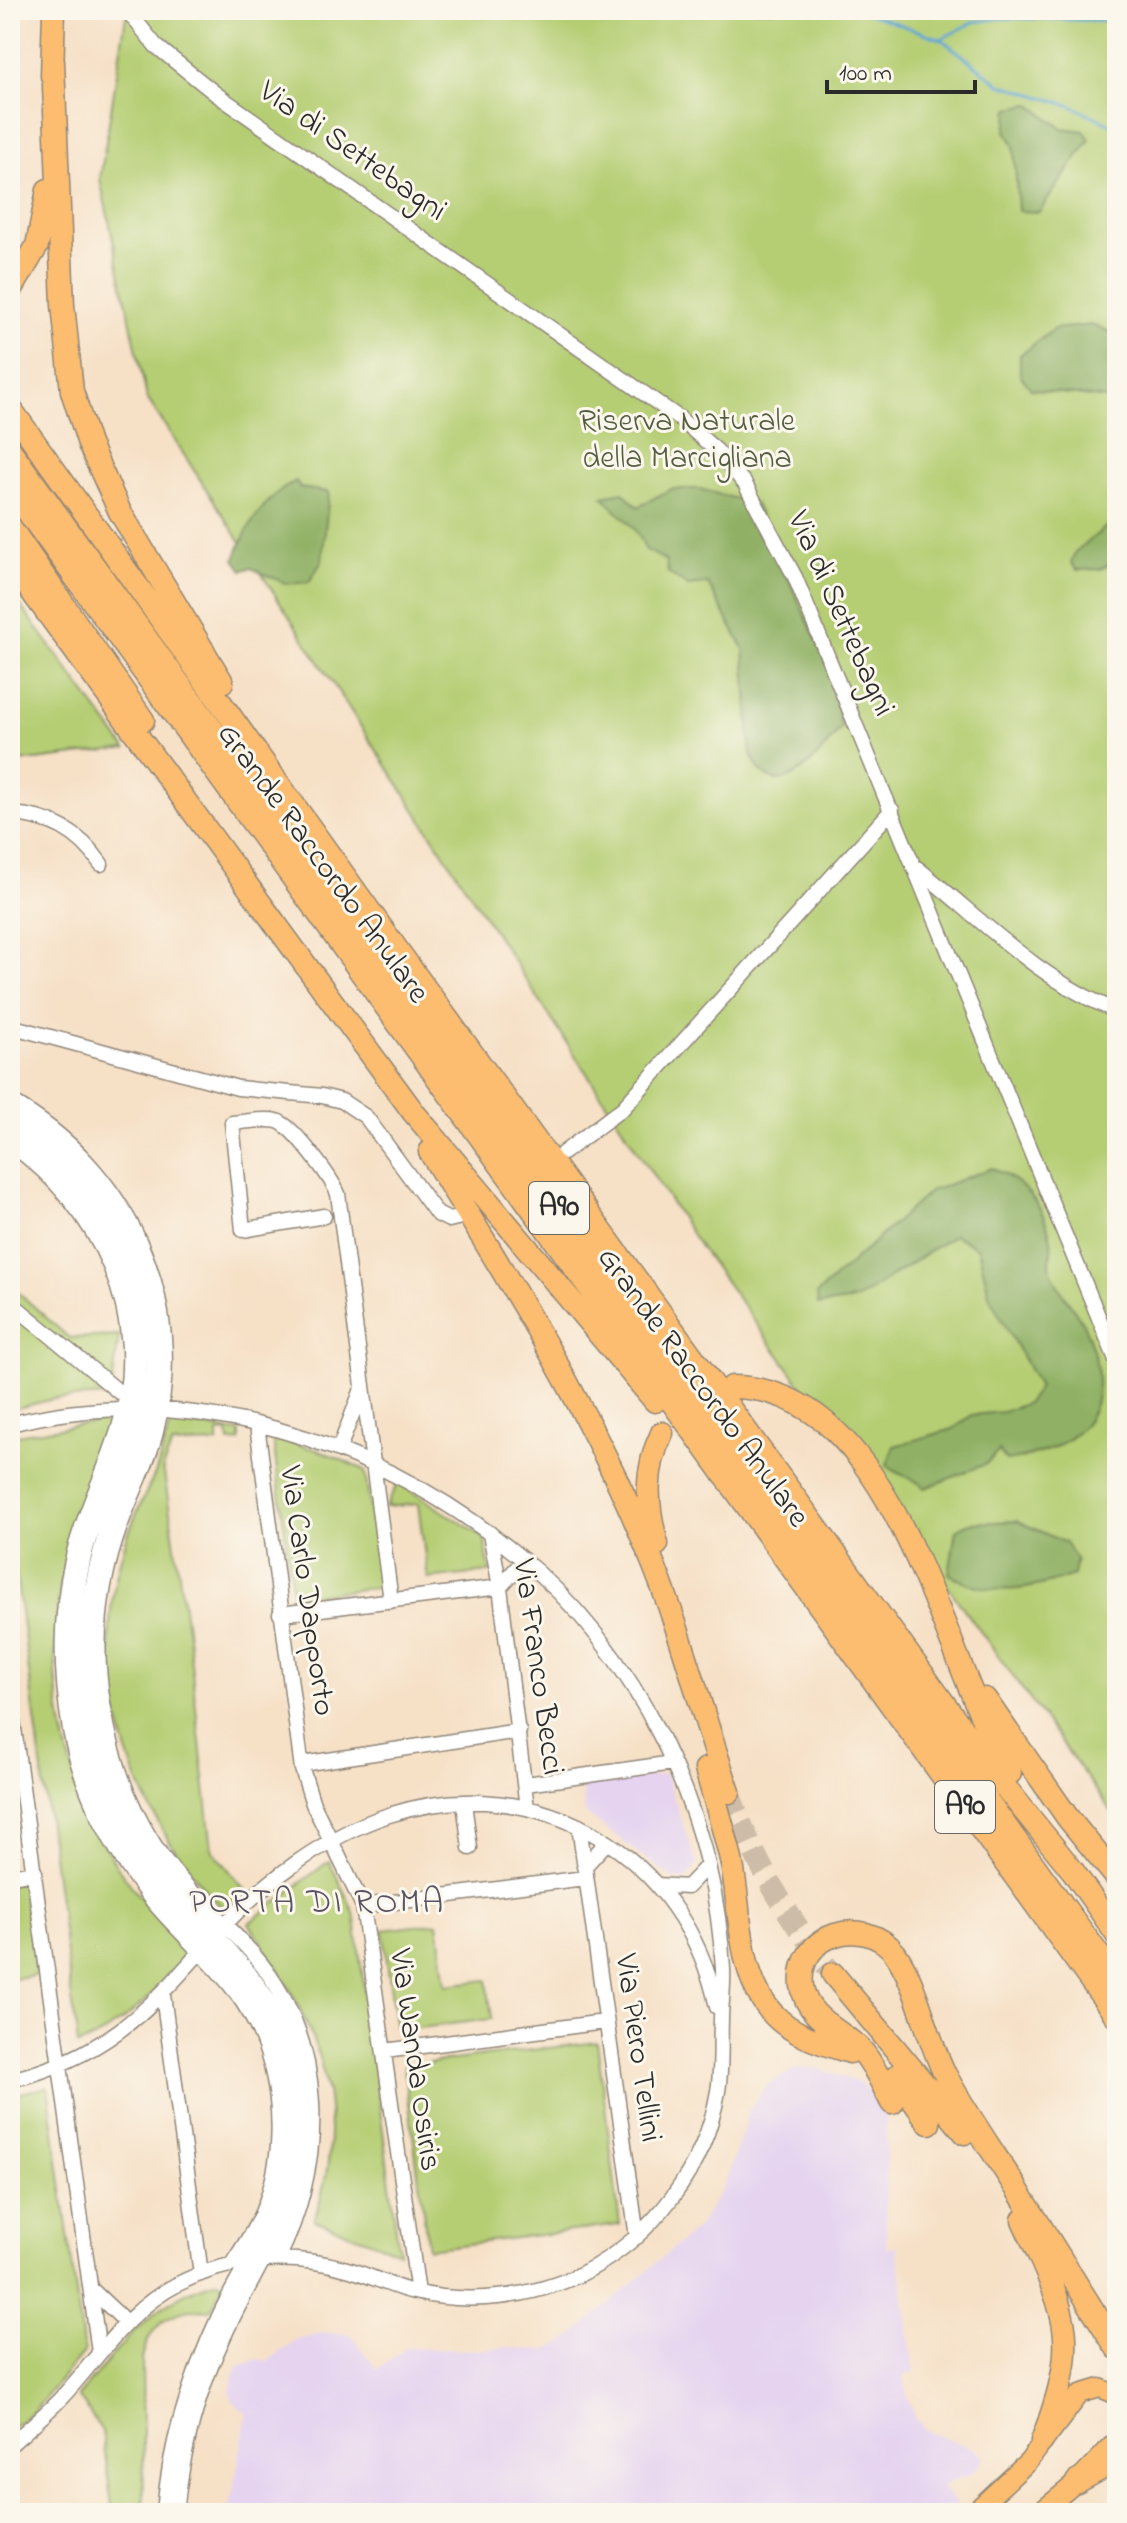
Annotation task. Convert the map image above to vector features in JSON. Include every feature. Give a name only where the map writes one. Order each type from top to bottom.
[{"type":"highway","points":[[10,292],[29,264],[44,217],[54,10]]},
{"type":"highway","points":[[53,62],[63,305],[72,391],[89,444],[120,512],[183,621],[398,951]]},
{"type":"highway","name":"Grande Raccordo Anulare","points":[[10,408],[398,951],[1010,1794],[1073,1871],[1117,1935]]},
{"type":"highway","name":"Grande Raccordo Anulare","points":[[10,450],[1112,1973]]},
{"type":"highway","name":"Grande Raccordo Anulare","points":[[10,487],[1117,2017]]},
{"type":"highway","points":[[10,527],[132,702],[242,879]]},
{"type":"highway","points":[[10,562],[378,1066],[450,1158],[618,1355],[773,1561],[835,1626]]},
{"type":"highway","points":[[378,1066],[501,1267],[617,1478],[645,1543],[729,1792]]},
{"type":"highway","points":[[732,1387],[785,1398],[816,1416],[845,1441],[886,1498],[994,1745],[1073,1871]]},
{"type":"highway","points":[[570,1393],[651,1588],[727,1841],[755,1985],[765,2006],[783,2024],[823,2044],[850,2052]]},
{"type":"highway","points":[[662,1433],[650,1462],[647,1501],[693,1679]]},
{"type":"highway","points":[[933,1601],[996,1716],[1068,1818],[1117,1878]]},
{"type":"highway","points":[[892,2103],[864,2054],[815,2014],[803,1989],[803,1972],[812,1952],[836,1934],[858,1931],[874,1935],[898,1958],[952,2086],[1117,2348]]},
{"type":"highway","points":[[833,1974],[934,2091],[1117,2348]]},
{"type":"highway","points":[[896,2076],[929,2123]]},
{"type":"highway","points":[[1017,2208],[1056,2291],[1066,2328],[1065,2370],[1042,2441]]},
{"type":"highway","points":[[1077,2482],[1117,2460]]},
{"type":"main road","points":[[973,2513],[1012,2479],[1082,2392],[1100,2388],[1117,2395]]},
{"type":"main road","points":[[1039,2513],[1077,2482],[1117,2440]]},
{"type":"street","name":"Via di Settebagni","points":[[127,10],[156,46],[197,79],[679,418],[717,451],[745,484],[788,563],[936,915],[1117,1362]]},
{"type":"street","points":[[563,1153],[623,1108],[892,810]]},
{"type":"street","points":[[10,814],[37,817],[66,829],[88,845],[101,864]]},
{"type":"street","points":[[916,868],[961,902],[1010,947],[1096,1003],[1117,1011]]},
{"type":"street","points":[[936,915],[961,902]]},
{"type":"street","points":[[10,1026],[228,1086],[342,1101],[359,1111],[372,1124],[437,1214],[449,1220],[461,1217]]},
{"type":"street","points":[[10,1101],[54,1130],[96,1171],[127,1214],[132,1271],[127,1336],[142,1409],[155,1437],[115,1542],[100,1604],[100,1681],[114,1754],[147,1832],[185,1885],[212,1939],[275,2023],[312,2087],[296,2143],[289,2210],[224,2336],[201,2395],[187,2441],[176,2513]]},
{"type":"street","points":[[10,1114],[51,1143],[90,1182],[116,1220],[151,1336],[142,1409],[94,1550],[88,1617],[91,1712],[124,1837]]},
{"type":"street","points":[[324,1216],[243,1230],[232,1123],[272,1121],[285,1124],[335,1187],[391,1601]]},
{"type":"street","points":[[10,1128],[47,1155],[80,1188],[132,1271]]},
{"type":"street","points":[[10,1144],[52,1177],[132,1271]]},
{"type":"street","points":[[10,1302],[119,1392]]},
{"type":"street","points":[[339,1449],[363,1387]]},
{"type":"street","points":[[142,1409],[80,1528],[64,1603],[63,1688],[77,1760],[98,1816],[124,1837],[163,1895],[212,1939],[261,1964],[288,2089],[296,2143],[232,2264]]},
{"type":"street","points":[[10,1424],[55,1414],[142,1409],[257,1425],[339,1449],[396,1473],[490,1533],[524,1560],[573,1609],[605,1647],[649,1715],[673,1763],[707,1866],[722,1960],[718,2089],[702,2145],[677,2191],[637,2237],[603,2262],[560,2283],[489,2304],[418,2293],[344,2268],[264,2260],[232,2264],[167,2290],[126,2322],[63,2396],[10,2445]]},
{"type":"street","name":"Via Carlo Dapporto","points":[[257,1425],[302,1764],[310,1796],[332,1842]]},
{"type":"street","points":[[378,1505],[396,1473]]},
{"type":"street","points":[[80,1528],[94,1550]]},
{"type":"street","name":"Via Franco Becci","points":[[490,1533],[500,1587],[527,1808]]},
{"type":"street","points":[[94,1550],[115,1542]]},
{"type":"street","points":[[280,1614],[500,1587],[524,1560]]},
{"type":"street","points":[[10,1699],[99,2352]]},
{"type":"street","name":"Via Carlo Dapporto","points":[[302,1764],[519,1731]]},
{"type":"street","points":[[526,1784],[673,1763]]},
{"type":"street","points":[[10,2080],[62,2066],[126,2028],[163,1995],[212,1939],[277,1880],[332,1842],[397,1813],[464,1803],[527,1808],[579,1826],[607,1842],[657,1885],[677,1908],[695,1939],[709,1974],[721,2024]]},
{"type":"street","points":[[464,1803],[470,1848]]},
{"type":"street","name":"Via Piero Tellini","points":[[579,1826],[604,2022],[637,2237]]},
{"type":"street","points":[[124,1837],[147,1832]]},
{"type":"street","name":"Via Wanda Osiris","points":[[332,1842],[363,1906],[418,2293]]},
{"type":"street","points":[[363,1906],[584,1872],[607,1842]]},
{"type":"street","points":[[657,1885],[687,1887],[707,1866]]},
{"type":"street","points":[[10,1876],[35,1872]]},
{"type":"street","points":[[163,1995],[201,2274]]},
{"type":"street","points":[[385,2051],[604,2022]]},
{"type":"street","points":[[164,2513],[178,2432],[193,2382],[219,2316],[264,2260]]},
{"type":"street","points":[[91,2289],[126,2322]]},
{"type":"street","points":[[982,2513],[1012,2479]]},
{"type":"shaded area","points":[[665,1774],[697,1864],[686,1880],[673,1879],[585,1813],[582,1785]]},
{"type":"shaded area","points":[[816,2068],[860,2083],[886,2112],[886,2248],[897,2247],[914,2373],[904,2375],[907,2395],[915,2416],[927,2431],[977,2450],[985,2458],[972,2473],[941,2486],[955,2503],[956,2513],[229,2513],[247,2414],[233,2401],[230,2391],[234,2373],[240,2365],[258,2359],[268,2361],[294,2341],[322,2333],[351,2334],[377,2369],[406,2348],[474,2350],[507,2347],[545,2351],[566,2341],[699,2226],[724,2186],[750,2109],[766,2085],[796,2069]]},
{"type":"green space","name":"Riserva Naturale della Marcigliana","points":[[127,10],[1117,10],[1117,1819],[698,1244],[147,398],[100,179]]},
{"type":"green space","points":[[1030,104],[1062,128],[1084,131],[1090,139],[1039,212],[1018,211],[1014,146],[1006,131],[1009,108]]},
{"type":"green space","points":[[1091,325],[1117,334],[1117,406],[1106,399],[1031,389],[1020,375],[1020,355],[1054,329]]},
{"type":"green space","points":[[296,481],[300,488],[329,492],[322,561],[309,582],[287,584],[251,568],[243,570],[235,559],[251,524],[266,504]]},
{"type":"green space","points":[[671,489],[700,489],[755,504],[834,679],[841,728],[810,763],[785,779],[773,779],[761,771],[751,754],[744,649],[708,584],[688,586],[668,573],[666,561],[645,549],[632,526],[603,496],[623,492],[638,507]]},
{"type":"green space","points":[[1117,518],[1117,561],[1100,569],[1077,570],[1071,563],[1075,552]]},
{"type":"green space","points":[[10,591],[126,749],[10,763]]},
{"type":"green space","points":[[992,1168],[1023,1187],[1038,1205],[1048,1227],[1051,1271],[1085,1328],[1095,1356],[1098,1380],[1096,1402],[1088,1420],[1075,1434],[1056,1446],[1006,1461],[999,1451],[986,1464],[925,1488],[887,1465],[894,1446],[953,1429],[972,1415],[1003,1412],[1027,1403],[1039,1387],[990,1298],[978,1248],[954,1235],[856,1300],[818,1305],[817,1294],[930,1191]]},
{"type":"green space","points":[[10,1285],[69,1338],[119,1336],[111,1396],[53,1399],[10,1410]]},
{"type":"green space","points":[[103,1421],[110,1423],[110,1430],[74,1525],[61,1580],[56,1622],[59,1707],[79,1790],[96,1829],[125,1877],[186,1951],[154,1993],[107,2030],[78,2045],[10,1528],[10,1436]]},
{"type":"green space","points":[[172,1422],[240,1432],[240,1441],[229,1442],[228,1432],[218,1433],[218,1443],[172,1445],[163,1466],[187,1628],[212,1849],[245,1890],[224,1910],[190,1871],[162,1829],[139,1784],[122,1736],[112,1687],[110,1636],[115,1586],[128,1535],[155,1474]]},
{"type":"green space","points":[[273,1438],[321,1451],[365,1470],[380,1587],[293,1597]]},
{"type":"green space","points":[[398,1483],[484,1537],[490,1572],[428,1579],[418,1504],[386,1507]]},
{"type":"green space","points":[[1017,1521],[1064,1542],[1076,1559],[1073,1575],[1010,1590],[980,1587],[949,1574],[956,1530],[970,1523]]},
{"type":"green space","points":[[329,1861],[354,1912],[399,2252],[314,2220],[326,2178],[330,2138],[328,2100],[321,2064],[309,2028],[292,1993],[249,1923]]},
{"type":"green space","points":[[22,1882],[36,1975],[10,1979],[10,1884]]},
{"type":"green space","points":[[438,1923],[446,1985],[487,1980],[492,2019],[396,2031],[383,1930]]},
{"type":"green space","points":[[597,2042],[620,2225],[428,2249],[404,2066]]},
{"type":"green space","points":[[48,2087],[84,2352],[35,2410],[10,2429],[10,2095]]},
{"type":"green space","points":[[219,2281],[223,2285],[211,2310],[198,2309],[175,2314],[150,2336],[142,2360],[144,2513],[113,2513],[102,2431],[78,2396],[123,2343],[155,2312],[174,2299]]},
{"type":"waterway","points":[[859,10],[941,39],[1000,84],[1072,106],[1117,127]]},
{"type":"waterway","points":[[941,39],[974,22],[1002,18],[1117,21]]},
{"type":"tunnel","points":[[729,1792],[773,1888],[833,1974]]},
{"type":"district","name":"PORTA DI ROMA","points":[[317,1904]]}]
